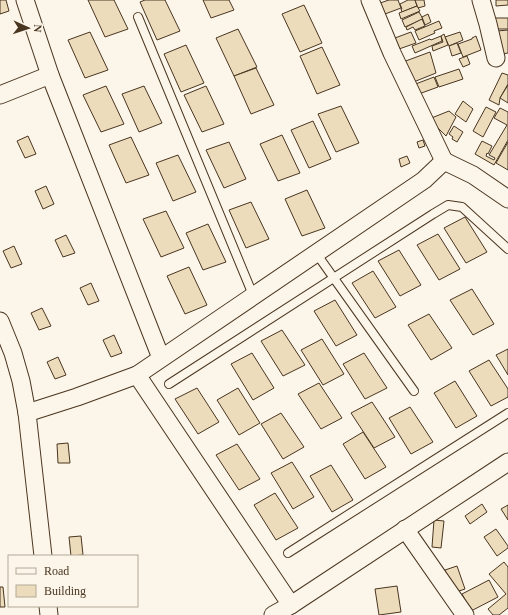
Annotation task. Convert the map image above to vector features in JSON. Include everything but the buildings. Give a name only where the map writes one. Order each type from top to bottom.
[{"type":"street","points":[[25,0],[50,76],[161,358]]},
{"type":"street","points":[[370,0],[392,53],[444,160],[473,175],[508,199]]},
{"type":"street","points":[[482,0],[496,58]]},
{"type":"street","points":[[0,95],[50,76]]},
{"type":"street","points":[[27,413],[77,397],[137,375],[424,180],[444,160]]},
{"type":"street","points":[[0,321],[13,353],[27,413],[43,555]]},
{"type":"street","points":[[137,375],[291,605]]},
{"type":"street","points":[[273,615],[291,605],[508,462]]},
{"type":"street","points":[[405,530],[465,615]]},
{"type":"lane","points":[[138,17],[253,295]]},
{"type":"lane","points":[[169,384],[333,277],[448,205],[462,207],[508,249]]},
{"type":"lane","points":[[316,253],[414,391]]},
{"type":"lane","points":[[288,553],[508,413]]}]
